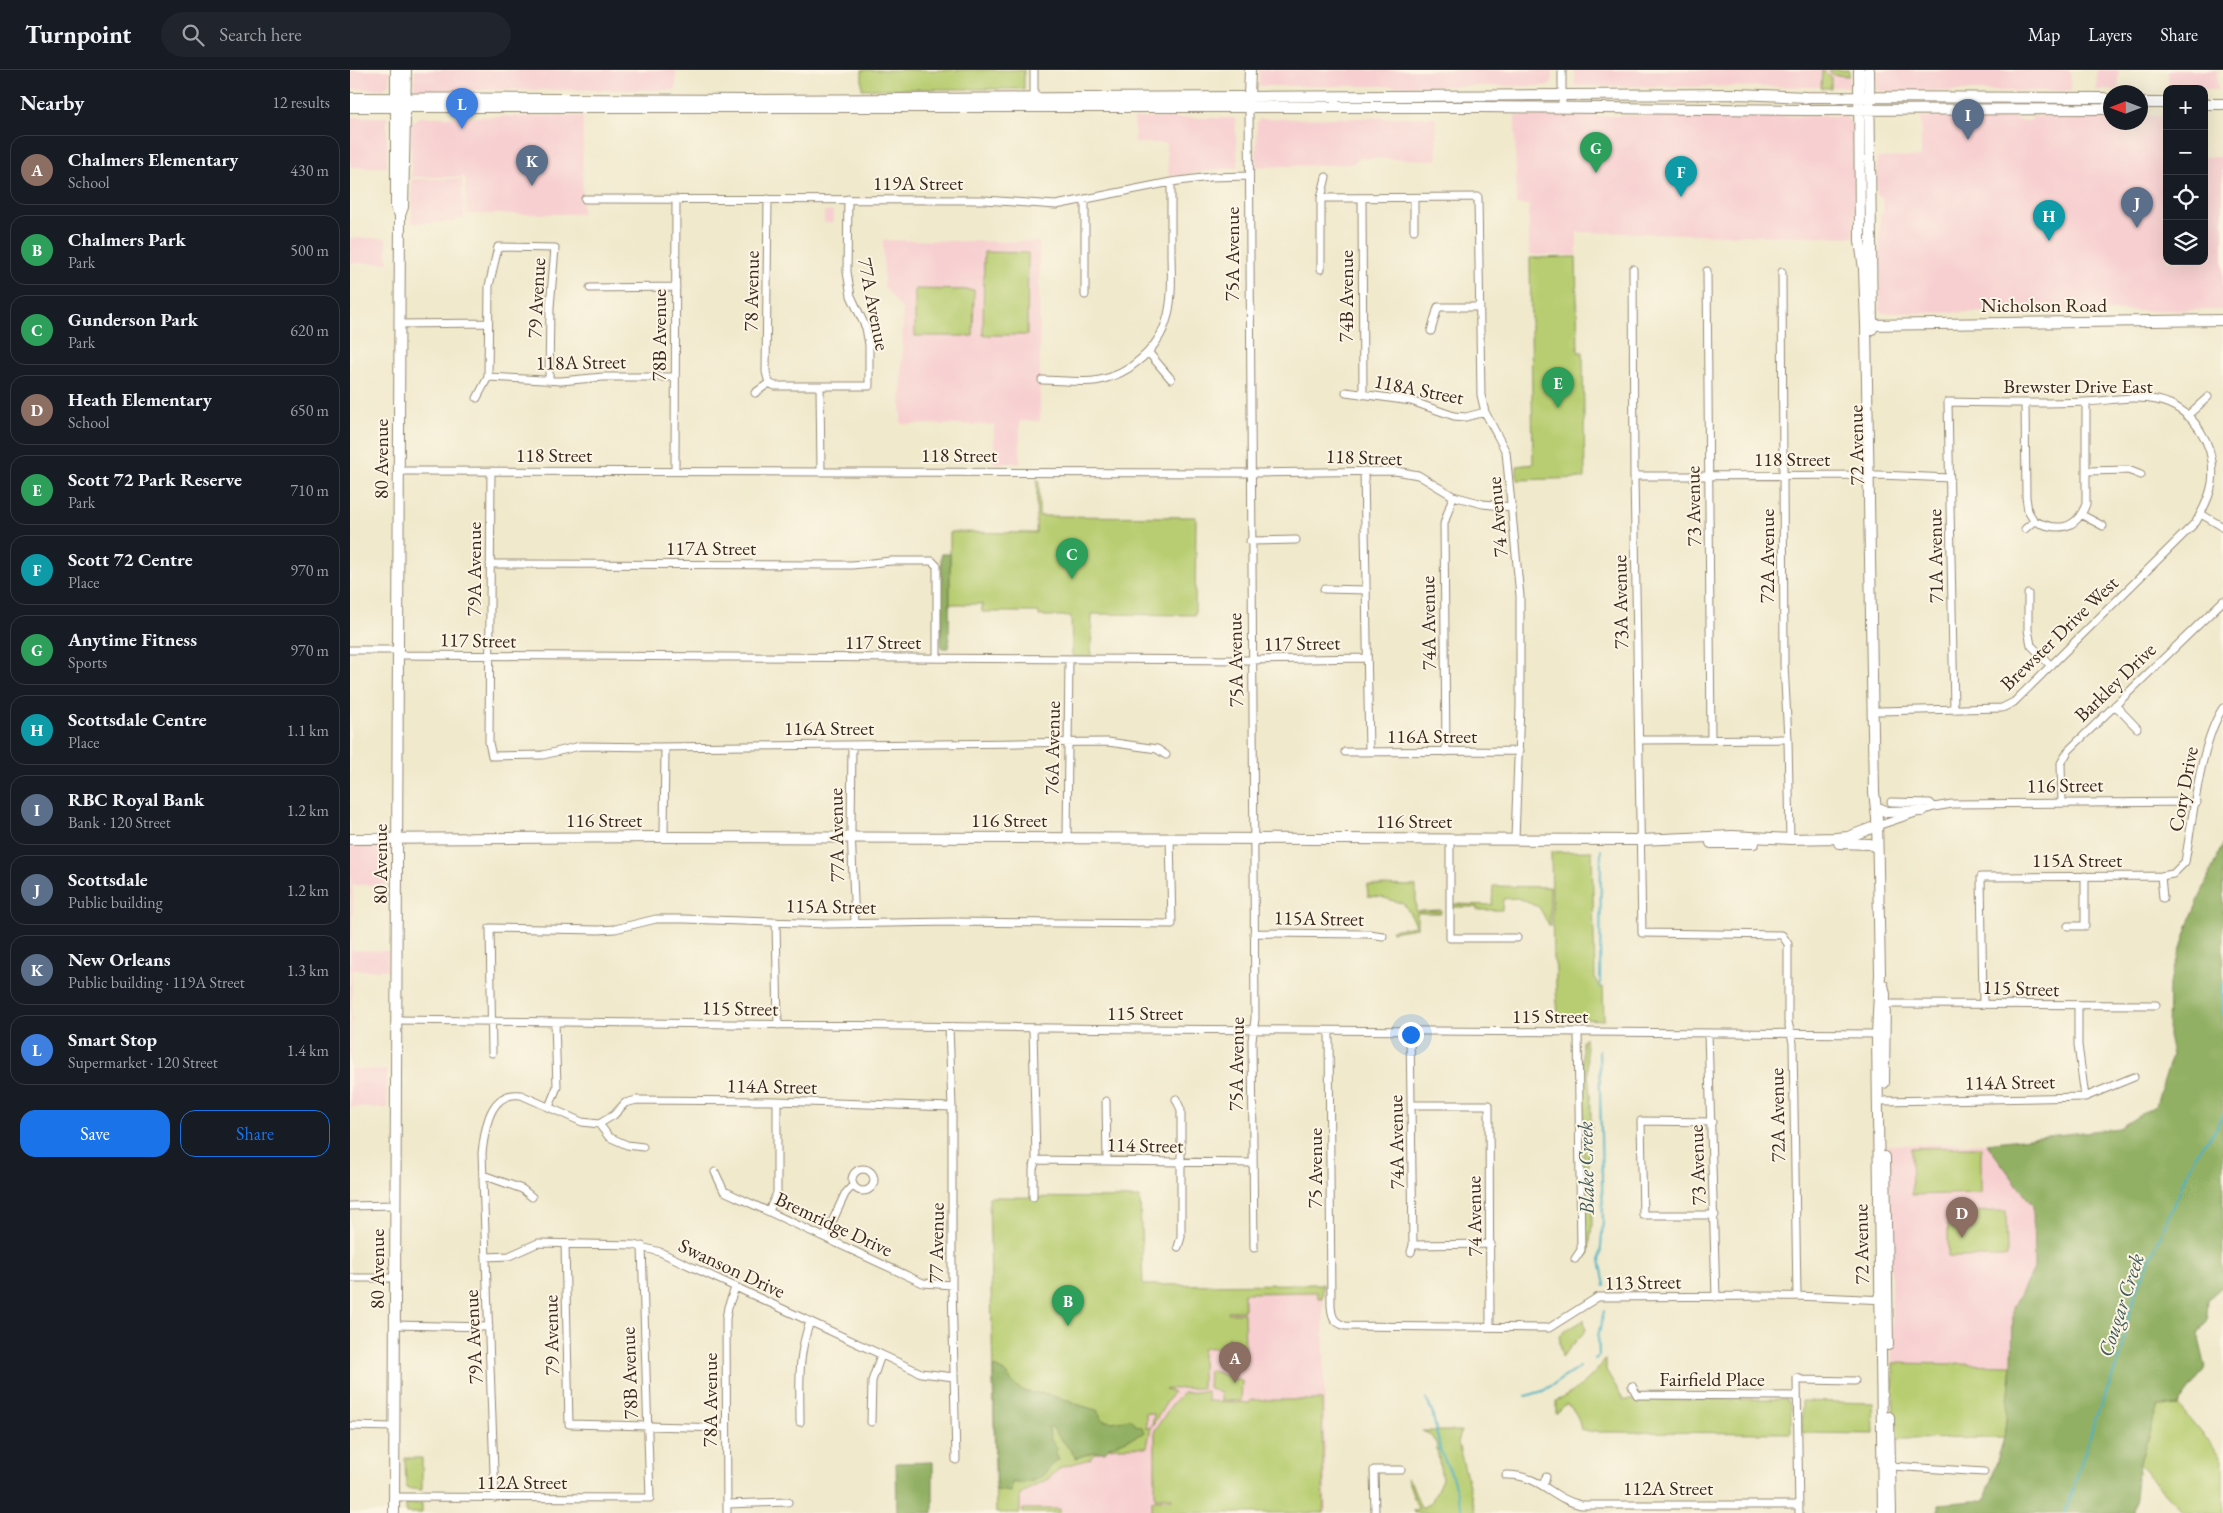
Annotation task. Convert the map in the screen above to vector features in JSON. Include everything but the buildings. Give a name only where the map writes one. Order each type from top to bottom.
[{"type":"main road","name":"80 Avenue","points":[[394,1513],[399,324],[400,216],[403,207],[400,103],[396,70]]},
{"type":"main road","name":"80 Avenue","points":[[400,103],[406,70]]},
{"type":"main road","name":"75A Avenue","points":[[1249,96],[1250,70]]},
{"type":"main road","name":"72 Avenue","points":[[1859,70],[1864,97],[1871,237],[1869,324],[1874,792],[1878,818]]},
{"type":"main road","name":"72 Avenue","points":[[1864,97],[1869,70]]},
{"type":"main road","points":[[350,107],[400,103],[706,103],[824,107],[1249,96],[1404,95],[1778,94],[1864,97],[2103,98]]},
{"type":"main road","points":[[1357,107],[1366,103],[1399,102],[1404,95]]},
{"type":"main road","points":[[1407,107],[1411,104],[1445,104],[1448,102],[1450,95]]},
{"type":"main road","points":[[350,98],[400,103],[665,108],[672,104],[748,100],[855,99],[1249,107],[1562,107],[1864,110],[2103,109]]},
{"type":"main road","points":[[824,107],[833,103],[851,103],[855,99]]},
{"type":"main road","points":[[2148,103],[2163,103]]},
{"type":"main road","points":[[2208,104],[2223,104]]},
{"type":"main road","name":"72 Avenue","points":[[1864,110],[1859,191],[1860,241],[1869,324]]},
{"type":"main road","points":[[1859,191],[1865,197],[1867,234],[1871,237]]},
{"type":"main road","name":"Nicholson Road","points":[[1869,324],[2223,320]]},
{"type":"main road","name":"72 Avenue","points":[[1871,475],[1879,711],[1877,848],[1880,974],[1877,1034],[1891,1513]]},
{"type":"main road","points":[[1878,818],[1887,812],[1922,811]]},
{"type":"main road","name":"116 Street","points":[[350,839],[664,837],[1254,838],[1668,840],[1730,844],[1848,837],[1878,818]]},
{"type":"main road","points":[[1812,839],[1828,843],[1870,844],[1877,848]]},
{"type":"main road","name":"72 Avenue","points":[[1880,974],[1885,1004],[1883,1513]]},
{"type":"street","points":[[1034,70],[1034,102]]},
{"type":"street","points":[[1562,70],[1562,107]]},
{"type":"street","name":"75A Avenue","points":[[1249,96],[1250,542],[1254,838],[1254,1248]]},
{"type":"street","name":"119A Street","points":[[585,199],[984,200],[1056,205],[1170,182],[1210,177],[1249,176]]},
{"type":"street","points":[[1321,269],[1321,198],[1326,177]]},
{"type":"street","points":[[1042,380],[1098,381],[1130,368],[1149,353],[1160,338],[1169,314],[1172,292],[1170,182]]},
{"type":"street","name":"74 Avenue","points":[[1414,198],[1478,197],[1481,395],[1485,412],[1506,452],[1520,596],[1519,752],[1515,839]]},
{"type":"street","points":[[1321,198],[1414,198],[1414,230]]},
{"type":"street","name":"74B Avenue","points":[[1362,198],[1363,395]]},
{"type":"street","name":"78B Avenue","points":[[675,471],[676,199]]},
{"type":"street","name":"78 Avenue","points":[[768,199],[766,372],[768,383]]},
{"type":"street","name":"77A Avenue","points":[[820,386],[869,386],[869,344],[866,328],[852,296],[847,272],[848,199]]},
{"type":"street","points":[[1085,199],[1085,295]]},
{"type":"street","name":"79 Avenue","points":[[488,323],[489,286],[498,246],[556,248],[550,307],[549,381]]},
{"type":"street","name":"73A Avenue","points":[[1632,269],[1642,933],[1782,935]]},
{"type":"street","name":"73 Avenue","points":[[1707,271],[1711,740]]},
{"type":"street","name":"72A Avenue","points":[[1782,272],[1784,664],[1790,839]]},
{"type":"street","points":[[590,288],[676,287]]},
{"type":"street","points":[[1431,332],[1438,307],[1480,308]]},
{"type":"street","points":[[399,324],[488,323],[488,377],[477,398]]},
{"type":"street","points":[[1149,353],[1172,379]]},
{"type":"street","name":"118A Street","points":[[488,377],[549,381],[603,377],[675,377]]},
{"type":"street","points":[[756,394],[768,383],[775,386],[820,386],[821,471]]},
{"type":"street","name":"118A Street","points":[[1346,392],[1411,401],[1454,416],[1466,417],[1485,412]]},
{"type":"street","points":[[2188,416],[2208,397]]},
{"type":"street","name":"Brewster Drive East","points":[[1948,402],[2086,402],[2145,398],[2165,402],[2188,416],[2205,438],[2211,452],[2212,484],[2207,502],[2201,514]]},
{"type":"street","name":"71A Avenue","points":[[1948,402],[1954,710]]},
{"type":"street","points":[[2025,403],[2026,497],[2028,511],[2034,521],[2054,528],[2067,527],[2076,522],[2082,515],[2086,504],[2086,402]]},
{"type":"street","points":[[1364,470],[1369,752]]},
{"type":"street","points":[[2087,470],[2128,470],[2141,475]]},
{"type":"street","name":"118 Street","points":[[399,471],[1250,473],[1396,471],[1418,475],[1453,496],[1483,504],[1512,508]]},
{"type":"street","name":"79A Avenue","points":[[491,471],[488,743],[492,756]]},
{"type":"street","name":"118 Street","points":[[1634,476],[1871,475],[1950,478]]},
{"type":"street","name":"74A Avenue","points":[[1446,752],[1444,524],[1453,496]]},
{"type":"street","points":[[2201,514],[2223,527]]},
{"type":"street","name":"Brewster Drive West","points":[[1879,711],[2002,708],[2014,702],[2196,522],[2201,514]]},
{"type":"street","points":[[2082,515],[2103,526]]},
{"type":"street","points":[[2025,529],[2034,521]]},
{"type":"street","points":[[1250,542],[1296,540]]},
{"type":"street","name":"117A Street","points":[[490,564],[852,565],[891,561],[932,561],[937,566],[938,658]]},
{"type":"street","points":[[1324,590],[1366,590]]},
{"type":"street","points":[[2028,594],[2028,630],[2031,645],[2051,666]]},
{"type":"street","name":"Barkley Drive","points":[[2062,802],[2062,763],[2069,750],[2223,601]]},
{"type":"street","name":"117 Street","points":[[350,650],[490,656],[1251,660],[1367,658]]},
{"type":"street","name":"76A Avenue","points":[[1067,838],[1069,659]]},
{"type":"street","points":[[2115,705],[2137,728]]},
{"type":"street","name":"Cory Drive","points":[[2173,874],[2185,862],[2205,755],[2216,718],[2223,708]]},
{"type":"street","points":[[1639,740],[1788,739]]},
{"type":"street","name":"116A Street","points":[[492,756],[543,755],[580,746],[665,747],[1108,742],[1157,749],[1166,755]]},
{"type":"street","name":"77A Avenue","points":[[852,744],[852,838],[855,924]]},
{"type":"street","points":[[664,837],[665,747]]},
{"type":"street","name":"116A Street","points":[[1345,752],[1519,752]]},
{"type":"street","name":"116 Street","points":[[1891,802],[1930,803],[1934,807]]},
{"type":"street","name":"116 Street","points":[[1878,818],[1952,804],[2196,802]]},
{"type":"street","name":"115A Street","points":[[491,1021],[490,928],[599,930],[665,919],[855,924],[953,922],[1172,924],[1170,838]]},
{"type":"street","points":[[1450,839],[1450,938],[1517,938]]},
{"type":"street","name":"115A Street","points":[[1983,1003],[1981,877],[2161,876],[2173,874]]},
{"type":"street","points":[[2068,926],[2085,926],[2085,876]]},
{"type":"street","points":[[2161,876],[2163,898]]},
{"type":"street","points":[[776,922],[778,1025]]},
{"type":"street","name":"115A Street","points":[[1254,933],[1369,934],[1383,936]]},
{"type":"street","name":"72A Avenue","points":[[1782,935],[1788,944],[1788,1022],[1792,1033],[1796,1296]]},
{"type":"street","name":"115 Street","points":[[1885,1004],[2156,1005]]},
{"type":"street","points":[[2078,1006],[2078,1045],[2085,1097]]},
{"type":"street","name":"115 Street","points":[[396,1020],[1033,1028],[1877,1034]]},
{"type":"street","points":[[491,1021],[492,1053]]},
{"type":"street","points":[[555,1022],[556,1086],[549,1107],[582,1122],[599,1124],[609,1137],[627,1145],[643,1147]]},
{"type":"street","name":"77 Avenue","points":[[949,1027],[952,1107],[952,1285],[956,1460]]},
{"type":"street","points":[[1033,1028],[1036,1160],[1033,1169],[1034,1197]]},
{"type":"street","name":"75 Avenue","points":[[1329,1030],[1331,1306]]},
{"type":"street","name":"74A Avenue","points":[[1410,1031],[1412,1248],[1491,1244]]},
{"type":"street","points":[[1576,1259],[1581,1250],[1578,1032]]},
{"type":"street","name":"73 Avenue","points":[[1708,1033],[1716,1297]]},
{"type":"street","points":[[1877,1034],[1885,1047]]},
{"type":"street","name":"114A Street","points":[[1884,1101],[2085,1097],[2134,1077]]},
{"type":"street","name":"79A Avenue","points":[[495,1498],[483,1175],[485,1131],[495,1105],[504,1096],[512,1094],[521,1095],[549,1107]]},
{"type":"street","points":[[1176,1099],[1181,1110],[1182,1237],[1178,1247]]},
{"type":"street","name":"114A Street","points":[[599,1124],[614,1115],[625,1103],[637,1100],[777,1101],[952,1107]]},
{"type":"street","points":[[769,1211],[777,1193],[777,1101]]},
{"type":"street","points":[[1106,1101],[1107,1161]]},
{"type":"street","name":"74 Avenue","points":[[1412,1106],[1489,1105],[1490,1327]]},
{"type":"street","points":[[1712,1122],[1641,1121],[1643,1215],[1715,1215]]},
{"type":"street","name":"114 Street","points":[[1036,1160],[1253,1163]]},
{"type":"street","name":"Bremridge Drive","points":[[715,1172],[724,1191],[923,1283],[952,1285]]},
{"type":"street","points":[[483,1175],[522,1189],[532,1197]]},
{"type":"street","points":[[825,1237],[845,1194],[853,1186]]},
{"type":"street","points":[[350,1206],[395,1205]]},
{"type":"street","name":"Swanson Drive","points":[[486,1257],[509,1256],[538,1244],[642,1246],[921,1373],[954,1378]]},
{"type":"street","name":"79 Avenue","points":[[565,1244],[569,1424],[647,1426]]},
{"type":"street","name":"78B Avenue","points":[[642,1246],[650,1498]]},
{"type":"street","points":[[350,1278],[395,1278]]},
{"type":"street","name":"78A Avenue","points":[[727,1513],[726,1319],[735,1288]]},
{"type":"street","name":"113 Street","points":[[1331,1306],[1332,1317],[1337,1323],[1346,1326],[1549,1328],[1598,1298],[1796,1296],[1884,1300]]},
{"type":"street","points":[[800,1422],[800,1357],[802,1342],[810,1322]]},
{"type":"street","points":[[394,1325],[489,1327]]},
{"type":"street","points":[[871,1422],[872,1381],[881,1355]]},
{"type":"street","points":[[1799,1513],[1796,1378],[1802,1380],[1855,1381]]},
{"type":"street","name":"Fairfield Place","points":[[1632,1386],[1637,1395],[1797,1396]]},
{"type":"street","points":[[350,1426],[394,1427]]},
{"type":"street","points":[[647,1426],[726,1428]]},
{"type":"street","points":[[1891,1466],[1984,1472]]},
{"type":"street","points":[[1374,1513],[1374,1470],[1401,1470]]},
{"type":"street","name":"112A Street","points":[[1506,1475],[1531,1478],[1573,1503],[1799,1505]]},
{"type":"street","points":[[1543,1485],[1546,1477]]},
{"type":"street","name":"112A Street","points":[[394,1497],[650,1498]]},
{"type":"street","points":[[727,1504],[788,1502]]},
{"type":"street","points":[[1589,1504],[1589,1513]]},
{"type":"shaded area","points":[[350,70],[390,70],[389,83],[384,89],[350,89]]},
{"type":"shaded area","points":[[415,70],[676,70],[676,90],[419,90],[414,87]]},
{"type":"shaded area","points":[[1259,70],[1552,70],[1552,82],[1550,86],[1259,86]]},
{"type":"shaded area","points":[[1575,70],[1849,70],[1849,87],[1575,86]]},
{"type":"shaded area","points":[[1876,70],[2070,70],[2071,91],[1880,91],[1876,87]]},
{"type":"shaded area","points":[[2097,70],[2119,70],[2119,85],[2103,85],[2103,90],[2096,90]]},
{"type":"shaded area","points":[[2168,70],[2217,70],[2218,90],[2208,90],[2208,85],[2168,85]]},
{"type":"shaded area","points":[[583,116],[582,214],[466,214],[465,177],[411,177],[411,123],[419,117]]},
{"type":"shaded area","points":[[1515,116],[1845,116],[1853,126],[1855,237],[1577,232],[1577,255],[1529,255],[1529,205],[1516,205]]},
{"type":"shaded area","points":[[2034,116],[2103,116],[2103,130],[2148,130],[2148,116],[2163,116],[2163,265],[2208,265],[2208,157],[2223,157],[2223,310],[1883,313],[1880,310],[1880,215],[1883,213],[1883,199],[1877,195],[1877,158],[1921,157],[1921,117],[2014,117],[2016,120],[2029,121]]},
{"type":"shaded area","points":[[350,117],[387,117],[387,167],[350,167]]},
{"type":"shaded area","points":[[1436,117],[1437,160],[1361,158],[1351,164],[1256,167],[1257,122],[1260,119]]},
{"type":"shaded area","points":[[1134,118],[1235,118],[1238,167],[1169,177],[1166,143],[1135,143]]},
{"type":"shaded area","points":[[412,179],[462,179],[464,218],[457,219],[455,222],[412,223]]},
{"type":"shaded area","points":[[824,211],[833,211],[833,223],[824,223]]},
{"type":"shaded area","points":[[350,238],[386,238],[388,263],[350,263]]},
{"type":"shaded area","points":[[883,240],[1039,242],[1040,421],[1020,421],[1020,463],[994,463],[994,425],[901,424],[903,311],[884,286]]},
{"type":"shaded area","points":[[350,846],[388,846],[387,885],[353,885],[352,950],[388,951],[387,970],[352,970],[351,1069],[387,1070],[387,1108],[350,1107]]},
{"type":"shaded area","points":[[1986,1143],[2033,1206],[2034,1269],[2013,1307],[2012,1365],[1893,1363],[1888,1145]]},
{"type":"shaded area","points":[[1323,1284],[1326,1513],[996,1513],[996,1492],[1142,1285]]},
{"type":"green space","points":[[862,70],[1024,70],[1024,89],[862,89]]},
{"type":"green space","points":[[1822,70],[1831,77],[1831,88],[1821,88]]},
{"type":"green space","points":[[1829,70],[1849,70],[1849,76],[1833,75]]},
{"type":"green space","points":[[984,252],[1028,253],[1027,335],[983,335]]},
{"type":"green space","points":[[1576,257],[1578,352],[1583,352],[1585,478],[1517,480],[1517,466],[1533,464],[1530,258]]},
{"type":"green space","points":[[915,289],[974,290],[973,336],[915,336]]},
{"type":"green space","points":[[1037,480],[1039,480],[1039,516],[1196,517],[1195,615],[1092,614],[1091,657],[1072,656],[1071,616],[1039,616],[1039,612],[982,612],[982,604],[950,604],[950,532],[1036,533]]},
{"type":"green space","points":[[941,554],[950,554],[949,648],[941,648]]},
{"type":"green space","points":[[2223,843],[2223,1286],[2208,1299],[2207,1319],[2198,1335],[2206,1367],[2178,1405],[2158,1406],[2139,1465],[2133,1513],[1939,1513],[1939,1504],[1985,1500],[2004,1438],[2012,1365],[2013,1307],[2034,1269],[2033,1206],[1986,1143],[2119,1128],[2156,1105],[2172,1055],[2168,1036],[2169,984],[2191,918]]},
{"type":"green space","points":[[1592,851],[1595,979],[1600,987],[1603,987],[1604,1020],[1558,1018],[1556,969],[1553,959],[1551,852]]},
{"type":"green space","points":[[1367,885],[1416,886],[1416,911],[1441,910],[1441,913],[1417,913],[1417,928],[1392,932],[1391,930],[1415,926],[1415,922],[1404,904],[1381,897],[1368,896]]},
{"type":"green space","points":[[1493,886],[1550,887],[1550,927],[1539,907],[1517,898],[1503,899],[1502,910],[1477,910],[1477,907],[1451,907],[1451,904],[1492,905]]},
{"type":"green space","points":[[1585,1037],[1591,1106],[1588,1171],[1592,1188],[1592,1226],[1588,1255],[1585,1257],[1582,1042]]},
{"type":"green space","points":[[1981,1147],[1981,1193],[1912,1195],[1911,1148]]},
{"type":"green space","points":[[989,1197],[1140,1198],[1143,1285],[1323,1284],[1322,1298],[1318,1298],[1317,1292],[1244,1293],[1244,1311],[1228,1311],[1228,1313],[1244,1313],[1245,1347],[1229,1347],[1228,1336],[1228,1347],[1205,1348],[1202,1350],[1202,1388],[1165,1389],[1173,1392],[1152,1426],[1154,1414],[1146,1413],[1146,1428],[1151,1427],[1147,1447],[1107,1449],[1094,1454],[1090,1459],[1061,1467],[1048,1479],[1020,1494],[1020,1513],[996,1513]]},
{"type":"green space","points":[[2006,1211],[2007,1257],[1948,1257],[1948,1212]]},
{"type":"green space","points":[[1584,1320],[1586,1330],[1562,1357],[1559,1335]]},
{"type":"green space","points":[[1606,1359],[1606,1370],[1624,1400],[1786,1399],[1791,1406],[1791,1433],[1593,1432],[1581,1429],[1578,1418],[1566,1404],[1556,1414],[1556,1401],[1584,1383]]},
{"type":"green space","points":[[1893,1363],[2012,1365],[2004,1438],[1894,1439]]},
{"type":"green space","points":[[993,1367],[1006,1374],[1022,1390],[1046,1394],[1097,1410],[1103,1420],[1111,1422],[1132,1419],[1136,1425],[1142,1427],[1144,1433],[1109,1447],[1105,1452],[1094,1452],[1076,1458],[1051,1426],[1049,1427],[1050,1438],[1058,1449],[1055,1451],[1059,1459],[1035,1480],[1023,1483],[1012,1482],[1011,1492],[996,1490]]},
{"type":"green space","points":[[1209,1370],[1242,1381],[1241,1401],[1221,1400],[1221,1393],[1208,1388]]},
{"type":"green space","points":[[1207,1391],[1207,1401],[1250,1403],[1251,1400],[1322,1400],[1324,1513],[1152,1513],[1152,1500],[1172,1499],[1172,1497],[1155,1497],[1155,1430],[1173,1403],[1183,1393]]},
{"type":"green space","points":[[1802,1401],[1873,1403],[1874,1434],[1802,1433]]},
{"type":"green space","points":[[2178,1405],[2223,1458],[2223,1513],[2184,1513],[2139,1465],[2158,1406]]},
{"type":"green space","points":[[1422,1431],[1461,1431],[1458,1443],[1476,1513],[1414,1513],[1413,1510],[1418,1509],[1407,1478],[1411,1482],[1421,1508],[1431,1503],[1442,1479],[1436,1443],[1429,1434]]},
{"type":"green space","points":[[405,1458],[422,1458],[422,1490],[406,1488]]},
{"type":"green space","points":[[933,1462],[933,1513],[897,1513],[896,1463]]},
{"type":"green space","points":[[422,1503],[422,1513],[406,1513],[406,1504]]},
{"type":"green space","points":[[1023,1509],[1060,1509],[1060,1513],[1023,1513]]},
{"type":"waterway","name":"Blake Creek","points":[[1600,987],[1601,850]]},
{"type":"waterway","name":"Cougar Creek","points":[[2223,983],[2223,1015]]},
{"type":"waterway","name":"Blake Creek","points":[[1599,1050],[1603,1221],[1600,1259],[1605,1286]]},
{"type":"waterway","name":"Cougar Creek","points":[[2065,1513],[2096,1417],[2122,1353],[2126,1324],[2135,1294],[2195,1155],[2217,1128],[2223,1115]]},
{"type":"waterway","name":"Blake Creek","points":[[1595,1359],[1599,1356],[1598,1336],[1604,1311]]},
{"type":"waterway","name":"Blake Creek","points":[[1526,1396],[1543,1391],[1580,1367]]},
{"type":"waterway","name":"Blake Creek","points":[[1426,1399],[1432,1411],[1441,1453],[1451,1473],[1463,1513]]},
{"type":"place","name":"Smart Stop","points":[[462,129]]},
{"type":"place","name":"RBC Royal Bank","points":[[1968,140]]},
{"type":"place","name":"Anytime Fitness","points":[[1596,173]]},
{"type":"place","name":"New Orleans","points":[[532,186]]},
{"type":"place","name":"Scott 72 Centre","points":[[1681,197]]},
{"type":"place","name":"Scottsdale","points":[[2137,228]]},
{"type":"place","name":"Scottsdale Centre","points":[[2049,241]]},
{"type":"place","name":"Scott 72 Park Reserve","points":[[1558,408]]},
{"type":"place","name":"Gunderson Park","points":[[1072,579]]},
{"type":"place","name":"Heath Elementary","points":[[1962,1238]]},
{"type":"place","name":"Chalmers Park","points":[[1068,1326]]},
{"type":"place","name":"Chalmers Elementary","points":[[1235,1383]]}]
